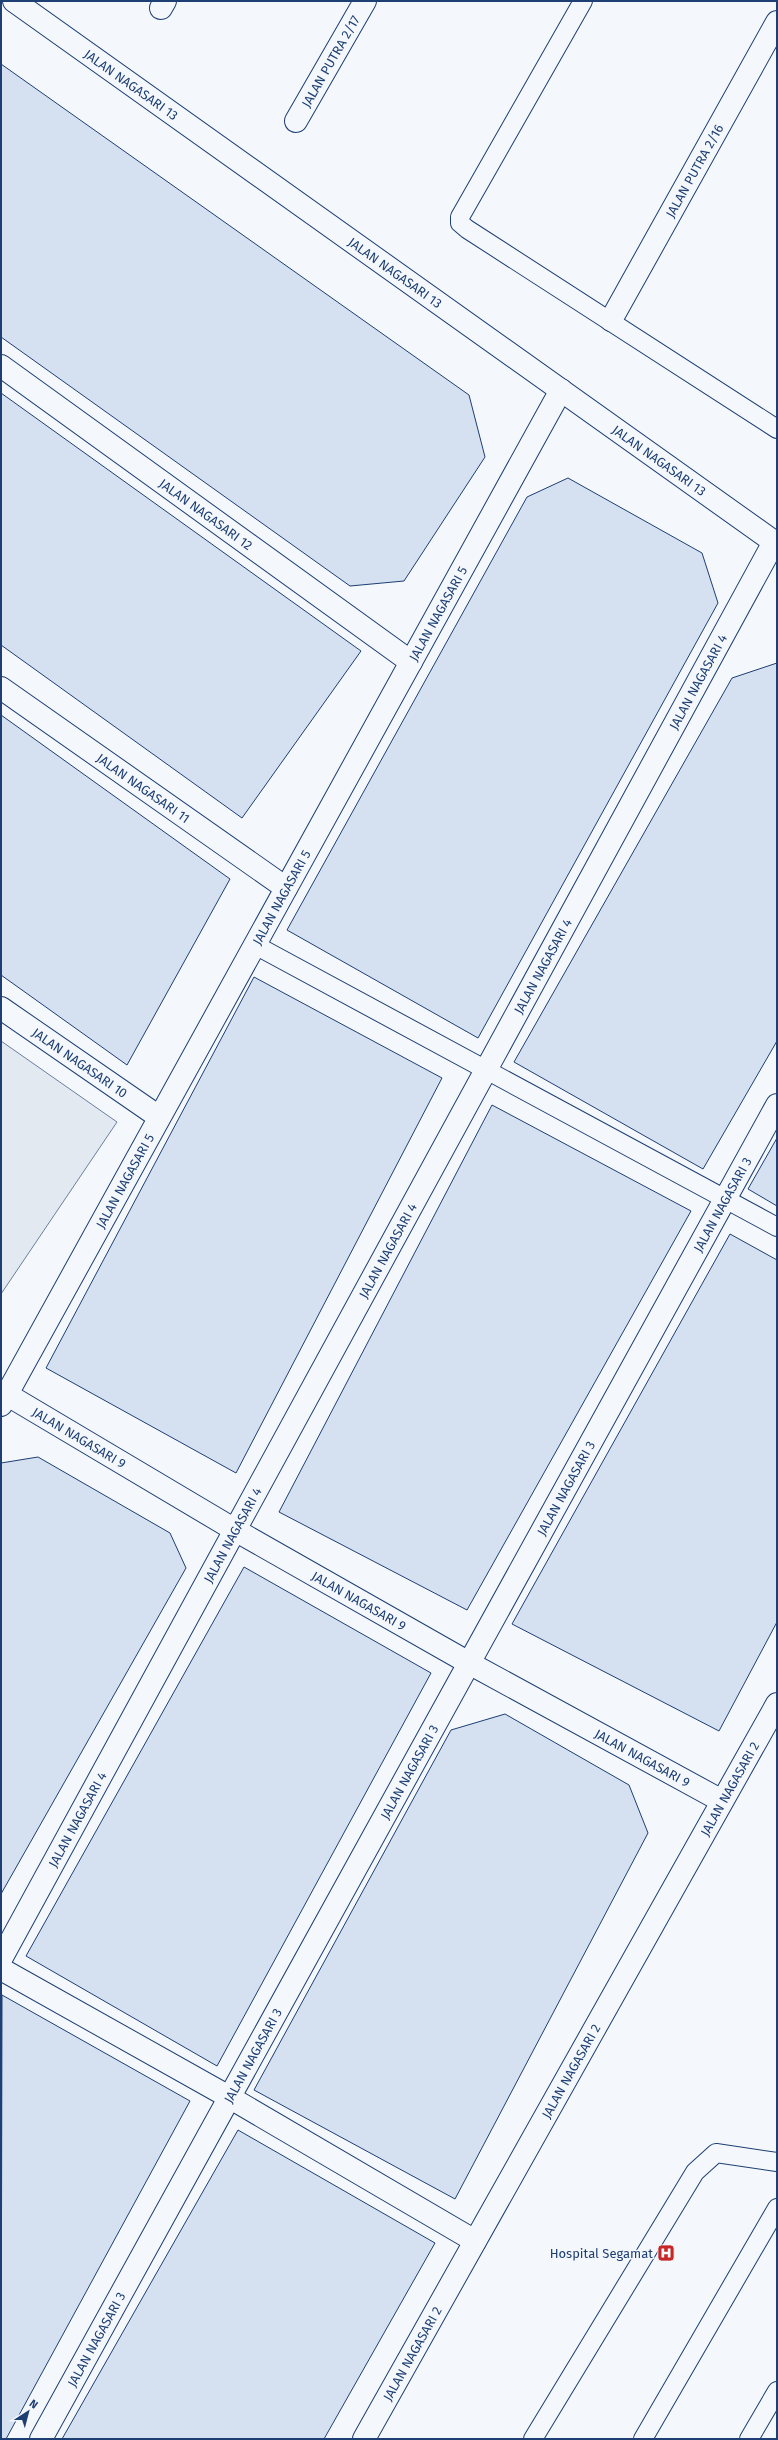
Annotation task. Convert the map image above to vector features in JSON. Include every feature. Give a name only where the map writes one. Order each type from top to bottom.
[{"type":"street","name":"JALAN NAGASARI 13","points":[[14,1],[775,543]]},
{"type":"street","name":"JALAN PUTRA 2/17","points":[[296,121],[365,1]]},
{"type":"street","name":"JALAN PUTRA 2/16","points":[[611,320],[777,22]]},
{"type":"street","name":"JALAN NAGASARI 12","points":[[1,366],[411,662]]},
{"type":"street","name":"JALAN NAGASARI 5","points":[[3,1397],[160,1117],[561,390]]},
{"type":"street","name":"JALAN NAGASARI 4","points":[[1,1959],[486,1069],[775,543]]},
{"type":"street","name":"JALAN NAGASARI 11","points":[[1,688],[286,888]]},
{"type":"street","name":"JALAN NAGASARI 10","points":[[1,1008],[160,1117]]},
{"type":"street","name":"JALAN NAGASARI 3","points":[[41,2439],[777,1105]]},
{"type":"street","name":"JALAN NAGASARI 9","points":[[3,1397],[469,1663],[722,1801]]},
{"type":"street","name":"JALAN NAGASARI 2","points":[[364,2439],[777,1704]]},
{"type":"street","points":[[1,1969],[229,2097],[476,2241]]},
{"type":"lane","points":[[583,1],[460,217],[460,223],[467,229],[611,320],[774,420]]},
{"type":"lane","points":[[255,945],[777,1226]]},
{"type":"lane","points":[[533,2439],[695,2172],[716,2153],[743,2155],[777,2162]]},
{"type":"lane","points":[[643,2439],[777,2208]]},
{"type":"lane","points":[[749,2439],[777,2391]]},
{"type":"shaded area","points":[[1,1041],[117,1122],[1,1294]]},
{"type":"building","points":[[1,64],[469,395],[485,457],[404,581],[350,586],[1,337]]},
{"type":"building","points":[[1,393],[361,651],[242,818],[1,645]]},
{"type":"building","points":[[568,478],[702,553],[718,603],[478,1038],[287,930],[527,497]]},
{"type":"building","points":[[777,663],[777,1041],[703,1169],[514,1062],[732,678]]},
{"type":"building","points":[[1,715],[230,879],[127,1065],[1,975]]},
{"type":"building","points":[[254,977],[442,1078],[236,1473],[46,1368]]},
{"type":"building","points":[[492,1105],[691,1211],[467,1610],[279,1512]]},
{"type":"building","points":[[777,1138],[777,1206],[748,1189]]},
{"type":"building","points":[[730,1234],[777,1260],[777,1622],[719,1731],[512,1624]]},
{"type":"building","points":[[38,1457],[170,1533],[186,1568],[1,1894],[1,1463]]},
{"type":"building","points":[[244,1567],[431,1673],[217,2066],[26,1956]]},
{"type":"building","points":[[505,1714],[629,1785],[648,1833],[455,2199],[254,2090],[451,1730]]},
{"type":"building","points":[[2,1995],[190,2101],[6,2439],[1,2439]]},
{"type":"building","points":[[238,2130],[435,2243],[324,2439],[62,2439]]},
{"type":"place","name":"Hospital Segamat","points":[[666,2253]]}]
